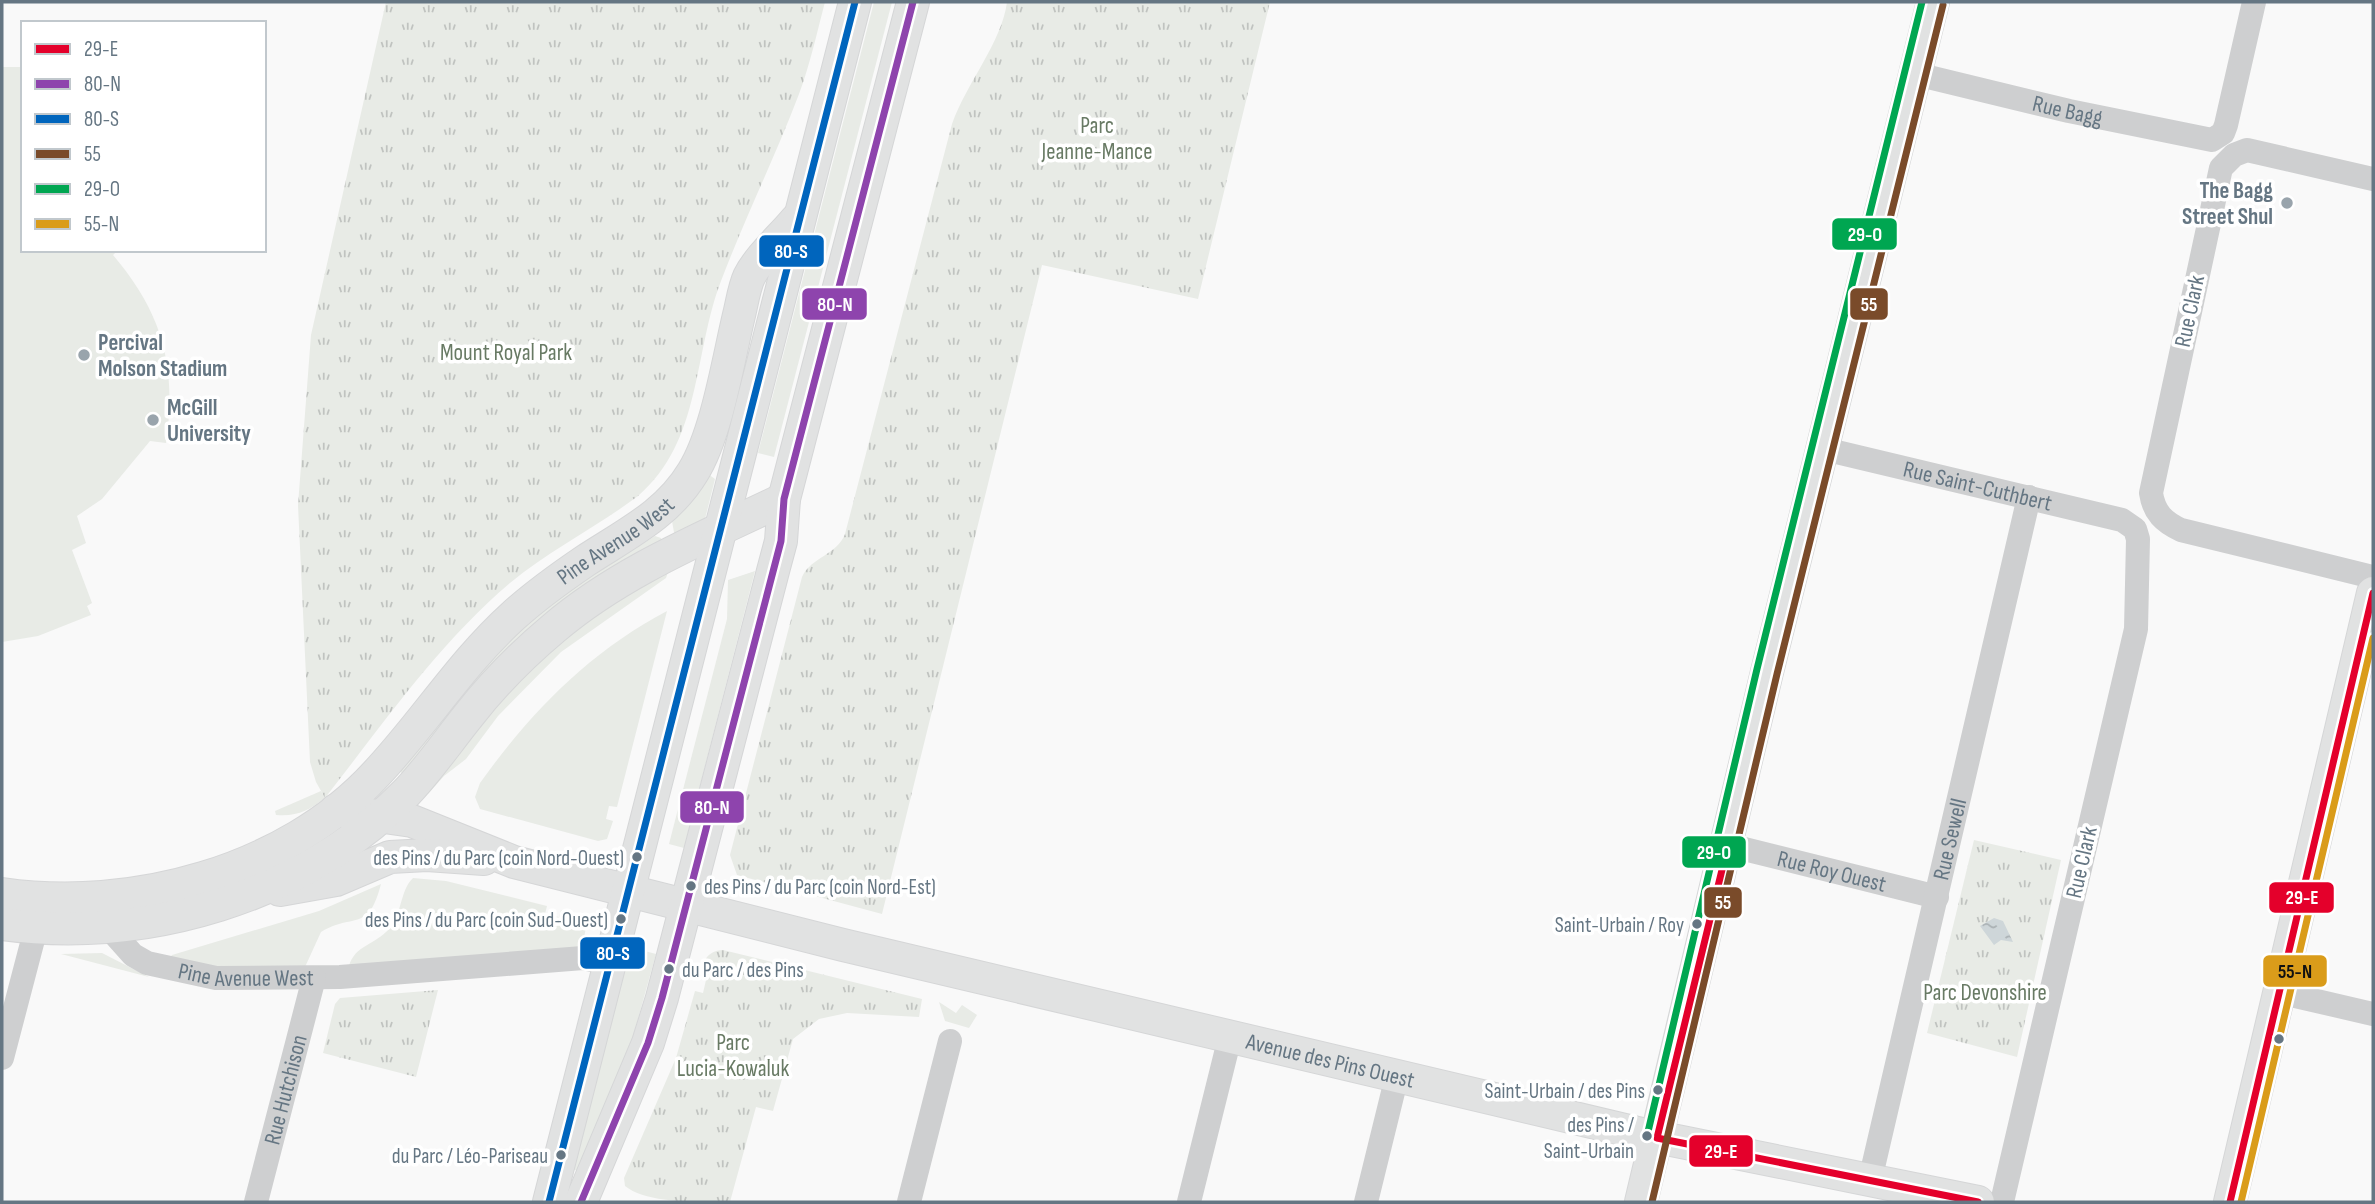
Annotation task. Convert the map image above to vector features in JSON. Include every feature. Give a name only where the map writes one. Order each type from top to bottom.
[{"type":"main road","points":[[549,1202],[855,2]]},
{"type":"main road","points":[[581,1202],[652,1031],[781,541],[784,499],[913,2]]},
{"type":"main road","points":[[1641,1202],[1933,2]]},
{"type":"main road","name":"Pine Avenue West","points":[[2,894],[92,899],[178,885],[256,857],[336,810],[376,774],[473,657],[513,616],[577,567],[653,519],[681,491],[704,448],[750,276],[801,214]]},
{"type":"main road","name":"Pine Avenue West","points":[[244,896],[303,868],[382,815],[433,762],[497,683],[555,628],[614,585],[720,529],[784,499]]},
{"type":"main road","points":[[2230,1202],[2373,593]]},
{"type":"main road","name":"Pine Avenue West","points":[[336,810],[412,821],[514,862],[686,907]]},
{"type":"main road","name":"Pine Avenue West","points":[[2,924],[36,928],[108,927],[175,917],[244,896],[337,880],[376,861],[396,856],[427,855],[514,862]]},
{"type":"main road","name":"Avenue des Pins Ouest","points":[[686,907],[1657,1138],[1978,1202]]},
{"type":"street","name":"Rue Clark","points":[[2255,2],[2226,125],[2226,146],[2151,479],[2151,497],[2157,513],[2166,523],[2181,530],[2373,577]]},
{"type":"street","name":"Rue Bagg","points":[[1916,74],[2373,179]]},
{"type":"street","name":"Rue Saint-Cuthbert","points":[[1824,449],[2129,522]]},
{"type":"street","name":"Rue Sewell","points":[[1870,1180],[2029,497]]},
{"type":"street","name":"Rue Clark","points":[[2002,1202],[2136,629],[2137,539],[2129,522]]},
{"type":"street","name":"Rue Roy Ouest","points":[[1728,845],[1937,897]]},
{"type":"street","name":"Pine Avenue West","points":[[108,927],[133,955],[175,971],[216,978],[314,978],[573,958],[609,964]]},
{"type":"street","points":[[2,1058],[36,928]]},
{"type":"street","name":"Rue Hutchison","points":[[256,1202],[314,978]]},
{"type":"street","points":[[2278,992],[2373,1014]]},
{"type":"street","points":[[1189,1202],[1230,1037]]},
{"type":"street","points":[[909,1202],[950,1041]]},
{"type":"street","points":[[1366,1202],[1397,1076]]},
{"type":"green space","name":"Mount Royal Park","points":[[386,2],[825,2],[799,94],[721,281],[685,423],[659,474],[638,496],[525,571],[484,607],[435,658],[325,798],[316,782],[310,762],[298,505],[311,335]]},
{"type":"green space","points":[[874,2],[892,2],[774,457],[758,453]]},
{"type":"green space","name":"Parc Jeanne-Mance","points":[[1007,2],[1270,2],[1198,299],[1042,265],[882,914],[737,875],[730,855],[802,577],[811,565],[836,547],[845,534],[952,124],[991,48]]},
{"type":"green space","name":"Percival Molson Stadium","points":[[2,67],[21,67],[21,252],[116,252],[113,255],[130,277],[155,320],[167,366],[169,416],[166,443],[150,441],[102,499],[77,516],[86,543],[72,550],[92,603],[87,606],[91,615],[38,636],[2,642]]},
{"type":"green space","points":[[708,474],[715,479],[704,523],[675,538],[672,521]]},
{"type":"green space","points":[[655,536],[661,538],[662,542],[405,776],[397,769],[472,676],[545,606]]},
{"type":"green space","points":[[669,569],[666,578],[561,652],[498,716],[466,759],[444,776],[428,794],[425,791],[516,682],[577,627]]},
{"type":"green space","points":[[755,571],[684,848],[669,844],[727,619],[728,580]]},
{"type":"green space","points":[[667,611],[617,807],[609,806],[606,819],[613,821],[607,839],[598,841],[480,809],[475,797],[480,783],[519,732],[587,665],[612,645]]},
{"type":"green space","points":[[321,791],[325,798],[308,809],[297,814],[276,815],[275,811]]},
{"type":"green space","name":"Parc Devonshire","points":[[1974,840],[2061,860],[2017,1057],[1927,1033]]},
{"type":"green space","points":[[413,878],[446,881],[547,906],[545,914],[559,917],[561,910],[583,915],[587,923],[582,947],[349,966],[361,949],[389,929]]},
{"type":"green space","points":[[381,884],[371,910],[365,916],[321,932],[305,967],[220,969],[168,960],[172,955],[319,911]]},
{"type":"green space","points":[[630,947],[656,954],[631,1044],[579,1171],[574,1170]]},
{"type":"green space","name":"Parc Lucia-Kowaluk","points":[[723,950],[922,999],[919,1017],[847,1013],[819,1019],[793,1039],[773,1111],[756,1107],[730,1202],[675,1201],[635,1192],[625,1186],[624,1178],[676,1058],[695,991],[703,993],[706,980],[699,977],[704,962],[709,955]]},
{"type":"green space","points":[[102,953],[149,977],[61,954]]},
{"type":"green space","points":[[438,990],[416,1077],[323,1053],[335,1004],[340,998]]},
{"type":"green space","points":[[939,1002],[956,1013],[962,1005],[977,1015],[969,1028],[945,1021]]},
{"type":"water","points":[[1994,918],[2003,921],[2013,942],[2001,940],[1994,945],[1980,926]]},
{"type":"transit line","name":"80-S","points":[[549,1202],[855,2]]},
{"type":"transit line","name":"80-N","points":[[581,1202],[648,1043],[662,998],[781,541],[784,499],[913,2]]},
{"type":"transit line","name":"29-O","points":[[1647,1136],[1757,669],[1922,2]]},
{"type":"transit line","name":"55","points":[[1652,1202],[1777,674],[1943,5]]},
{"type":"transit line","name":"29-E","points":[[2230,1202],[2373,593]]},
{"type":"transit line","name":"55-N","points":[[2241,1202],[2373,638]]},
{"type":"transit line","name":"29-E","points":[[1728,845],[1657,1138],[1978,1202]]},
{"type":"place","name":"The Bagg Street Shul","points":[[2287,203]]},
{"type":"place","name":"Percival Molson Stadium","points":[[84,355]]},
{"type":"place","name":"McGill University","points":[[153,420]]},
{"type":"place","name":"des Pins / du Parc (coin Nord-Ouest)","points":[[637,857]]},
{"type":"place","name":"des Pins / du Parc (coin Nord-Est)","points":[[691,886]]},
{"type":"place","name":"des Pins / du Parc (coin Sud-Ouest)","points":[[621,919]]},
{"type":"place","name":"Saint-Urbain / Roy","points":[[1697,924]]},
{"type":"place","name":"du Parc / des Pins","points":[[669,969]]},
{"type":"place","name":"Saint-Urbain / des Pins","points":[[1658,1090]]},
{"type":"place","name":"des Pins / Saint-Urbain","points":[[1647,1136]]},
{"type":"place","name":"du Parc / Léo-Pariseau","points":[[561,1155]]}]
